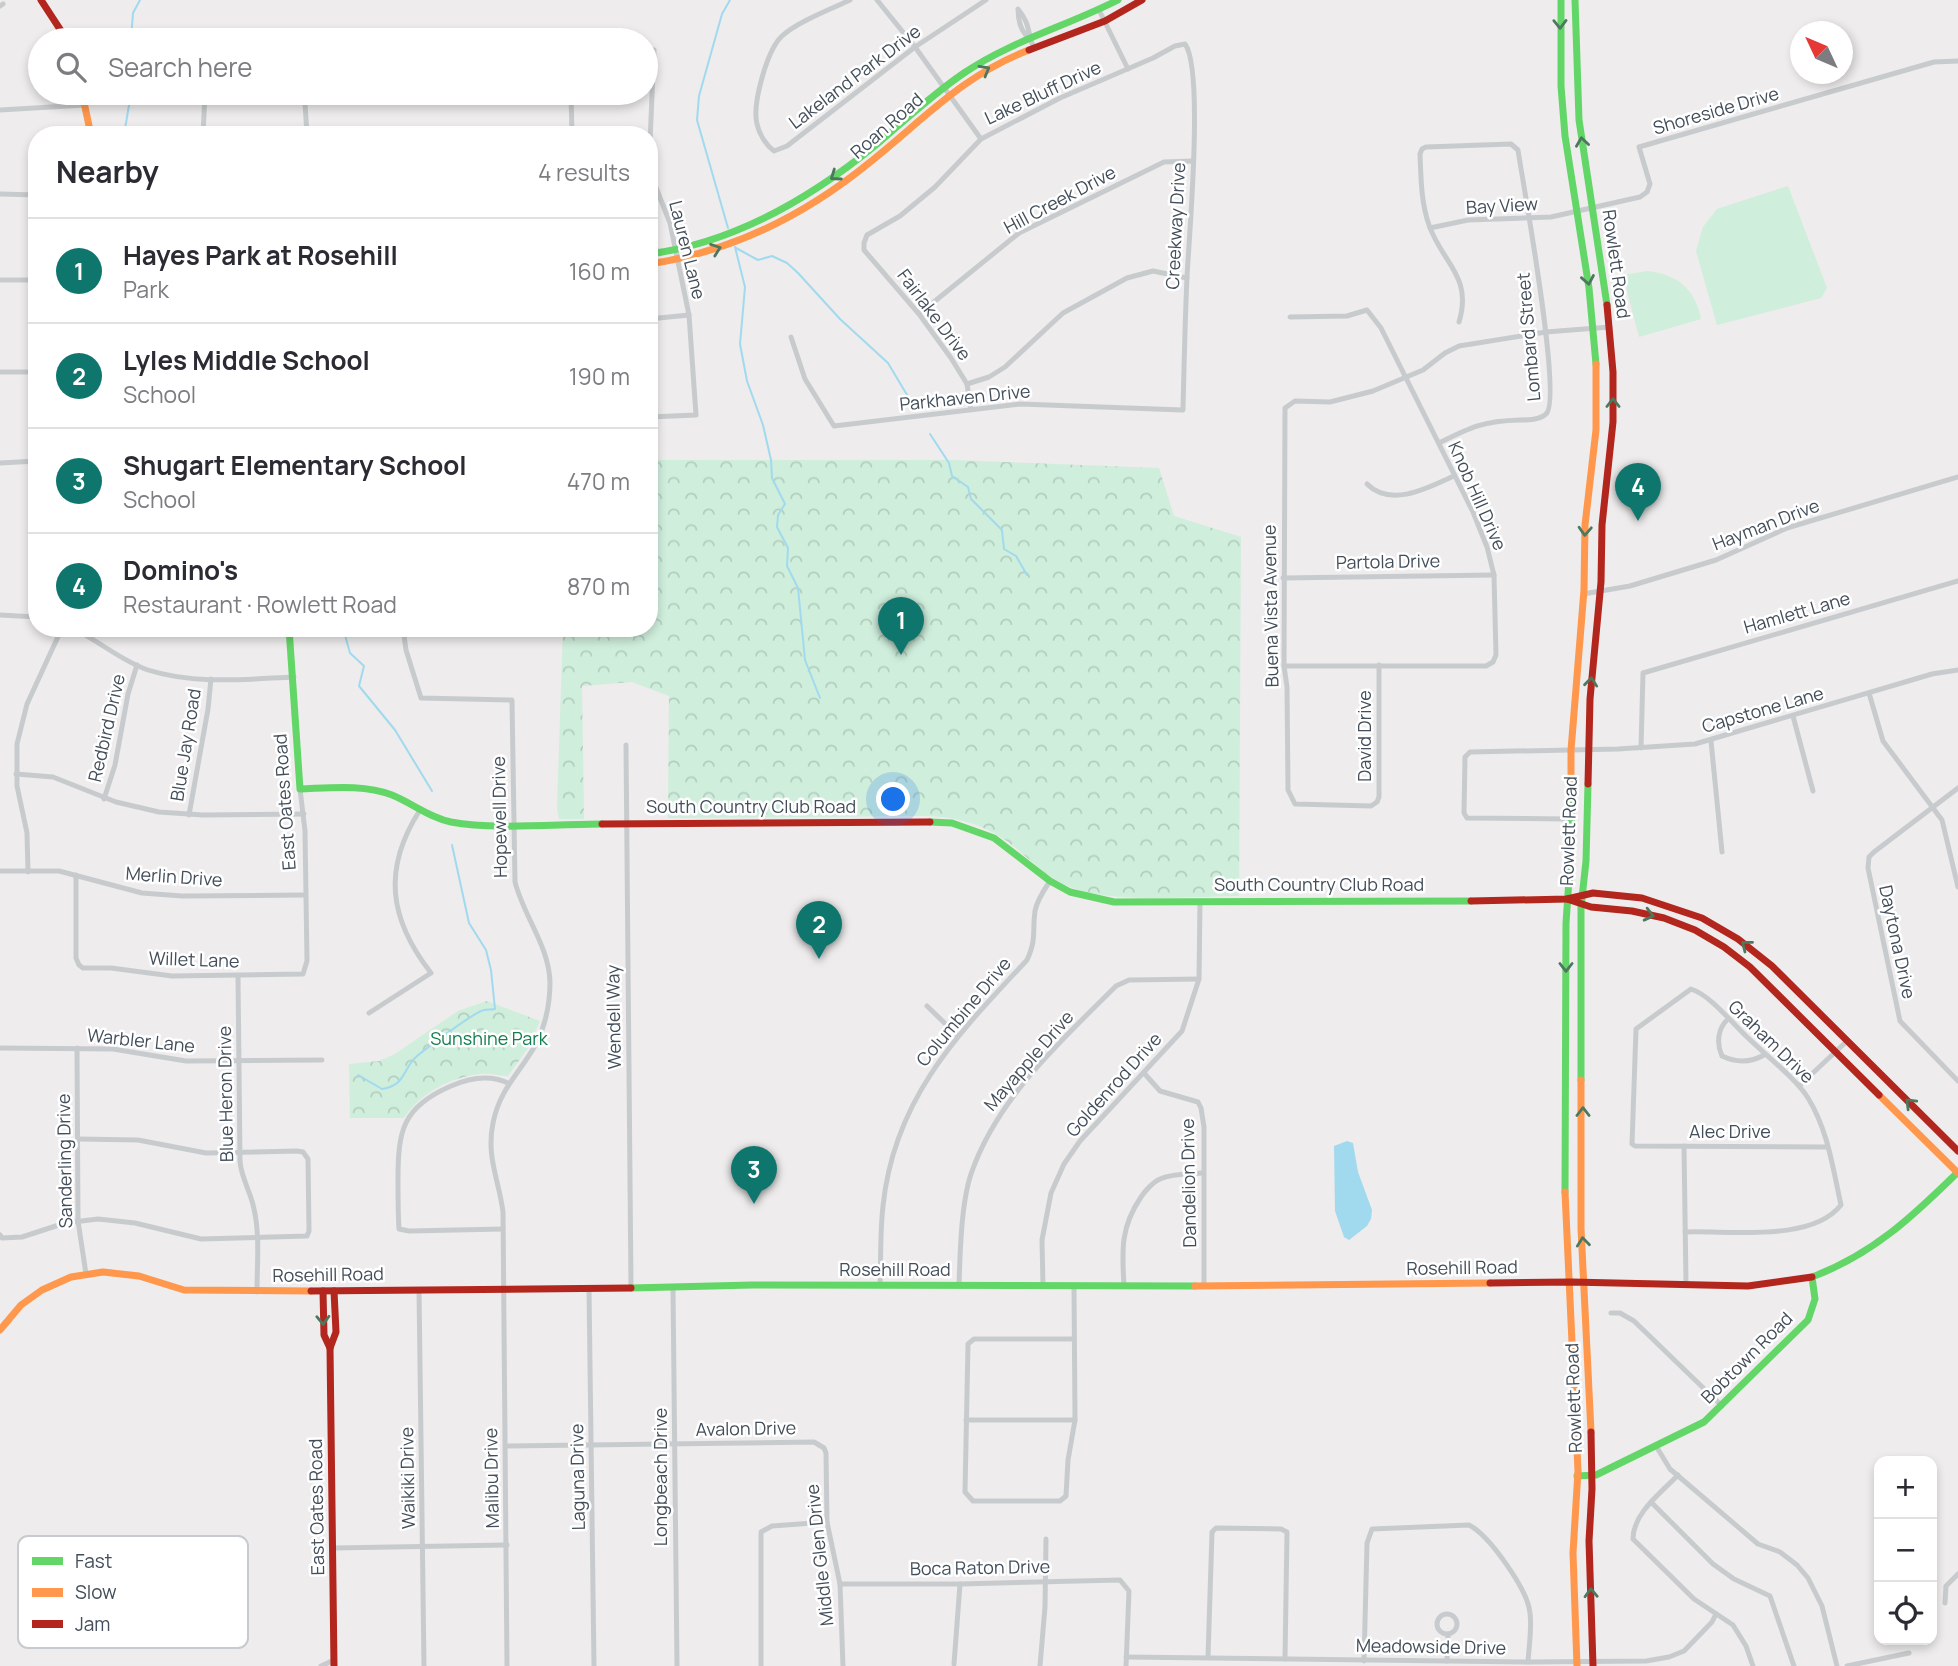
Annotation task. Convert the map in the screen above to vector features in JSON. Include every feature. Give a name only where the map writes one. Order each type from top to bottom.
[{"type":"street","points":[[41,0],[59,28]]},
{"type":"street","name":"Lakeland Park Drive","points":[[849,0],[781,37],[767,62],[756,109],[757,124],[766,144],[774,151],[787,146],[915,47],[986,0]]},
{"type":"street","points":[[877,0],[915,47],[981,139]]},
{"type":"street","points":[[1014,0],[1026,18],[1034,49]]},
{"type":"street","name":"Roan Road","points":[[658,253],[675,251],[744,227],[823,184],[989,56],[1118,0]]},
{"type":"street","name":"Roan Road","points":[[658,263],[677,261],[724,246],[810,205],[870,163],[947,90],[988,68],[1105,21],[1142,0]]},
{"type":"street","name":"Rowlett Road","points":[[1561,0],[1561,86],[1576,213],[1594,327],[1597,370],[1596,430],[1587,509],[1572,750],[1567,899],[1566,1180],[1577,1476],[1573,1553],[1577,1664]]},
{"type":"street","name":"Rowlett Road","points":[[1575,0],[1581,138],[1610,327],[1613,372],[1612,426],[1603,510],[1600,593],[1590,699],[1586,862],[1581,907],[1581,1228],[1591,1475],[1589,1541],[1593,1663]]},
{"type":"street","points":[[1099,10],[1128,69]]},
{"type":"street","name":"Lake Bluff Drive","points":[[864,243],[867,235],[900,216],[935,187],[981,139],[1060,98],[1175,46],[1185,44]]},
{"type":"street","name":"Creekway Drive","points":[[1183,410],[1194,161],[1193,73],[1190,50],[1185,44]]},
{"type":"street","name":"Shoreside Drive","points":[[1576,213],[1640,197],[1647,192],[1650,184],[1639,147],[1934,62],[1958,61]]},
{"type":"street","points":[[1561,86],[1577,85]]},
{"type":"street","points":[[0,110],[71,105]]},
{"type":"street","points":[[85,105],[89,126]]},
{"type":"street","points":[[203,126],[204,105]]},
{"type":"street","points":[[305,105],[306,126]]},
{"type":"street","points":[[571,105],[572,126]]},
{"type":"street","name":"Lauren Lane","points":[[651,126],[652,105]]},
{"type":"street","name":"Lombard Street","points":[[1430,228],[1424,210],[1422,149],[1499,144],[1515,146],[1518,150],[1546,332],[1551,407],[1546,415],[1537,418],[1483,423],[1439,443]]},
{"type":"street","name":"Hill Creek Drive","points":[[919,314],[1019,233],[1164,162],[1194,161]]},
{"type":"street","name":"Lauren Lane","points":[[658,193],[670,223],[689,315],[696,415],[658,417]]},
{"type":"street","points":[[0,194],[28,195]]},
{"type":"street","name":"Bay View","points":[[1430,228],[1468,220],[1529,220],[1576,213]]},
{"type":"street","points":[[1430,228],[1461,283],[1464,306],[1459,322]]},
{"type":"street","name":"Fairlake Drive","points":[[864,243],[864,250],[947,351],[967,384],[971,411]]},
{"type":"street","points":[[967,384],[989,377],[1005,367],[1063,313],[1127,278],[1153,271],[1187,278]]},
{"type":"street","points":[[0,280],[28,280]]},
{"type":"street","name":"Knob Hill Drive","points":[[1283,666],[1486,667],[1493,662],[1496,655],[1494,575],[1487,547],[1439,443],[1372,313],[1367,310],[1347,316],[1290,317]]},
{"type":"street","points":[[658,318],[689,315]]},
{"type":"street","points":[[1406,378],[1459,346],[1546,332],[1610,327]]},
{"type":"street","name":"Parkhaven Drive","points":[[791,337],[805,379],[834,426],[1020,404],[1183,410]]},
{"type":"street","points":[[0,372],[28,372]]},
{"type":"street","name":"Buena Vista Avenue","points":[[1291,800],[1288,790],[1287,687],[1283,666],[1284,411],[1295,401],[1330,402],[1345,399],[1406,378]]},
{"type":"street","points":[[1596,430],[1612,426]]},
{"type":"street","points":[[0,463],[28,461]]},
{"type":"street","points":[[1367,484],[1376,492],[1389,496],[1426,489],[1454,477]]},
{"type":"street","name":"Hayman Drive","points":[[1583,594],[1600,593],[1724,558],[1787,528],[1958,477]]},
{"type":"street","points":[[1587,509],[1603,510]]},
{"type":"street","name":"Partola Drive","points":[[1283,578],[1494,575]]},
{"type":"street","name":"Hamlett Lane","points":[[1640,748],[1643,673],[1958,580]]},
{"type":"street","points":[[0,615],[28,617]]},
{"type":"street","points":[[28,872],[27,833],[16,774],[17,744],[22,717],[58,637]]},
{"type":"street","points":[[88,637],[137,665],[174,676],[211,679],[294,677]]},
{"type":"street","name":"East Oates Road","points":[[290,637],[298,776],[303,814],[307,961],[303,974]]},
{"type":"street","name":"Hopewell Drive","points":[[404,637],[421,698],[512,700],[515,882],[523,908],[544,951],[550,984],[548,1008],[540,1036],[508,1083],[493,1121],[492,1170],[502,1201],[504,1289]]},
{"type":"street","name":"Redbird Drive","points":[[104,799],[137,665]]},
{"type":"street","name":"David Drive","points":[[1291,800],[1295,804],[1340,806],[1371,806],[1377,802],[1379,665]]},
{"type":"street","name":"Capstone Lane","points":[[1571,819],[1467,818],[1464,813],[1465,757],[1470,752],[1640,748],[1711,741],[1933,674],[1958,670]]},
{"type":"street","name":"Blue Jay Road","points":[[189,815],[211,679]]},
{"type":"street","points":[[1869,693],[1883,741],[1942,820],[1958,887]]},
{"type":"street","points":[[1793,716],[1813,791]]},
{"type":"street","points":[[1711,741],[1722,852]]},
{"type":"street","name":"Wendell Way","points":[[626,745],[631,1288]]},
{"type":"street","points":[[16,774],[53,777],[104,799],[143,809],[189,815],[303,814]]},
{"type":"street","name":"South Country Club Road","points":[[300,789],[362,788],[377,791],[392,795],[443,819],[467,825],[898,821],[952,824],[994,838],[1050,881],[1070,892],[1114,902],[1434,902],[1567,899],[1582,892],[1630,896],[1676,906],[1719,926],[1766,961],[1958,1151]]},
{"type":"street","points":[[1932,807],[1958,788]]},
{"type":"street","name":"Daytona Drive","points":[[1932,807],[1874,852],[1868,868],[1900,1021],[1958,1081]]},
{"type":"street","points":[[369,1013],[431,973],[407,937],[398,914],[394,888],[402,843],[420,810]]},
{"type":"street","name":"Merlin Drive","points":[[0,871],[59,872],[142,893],[305,895]]},
{"type":"street","name":"Willet Lane","points":[[76,875],[76,958],[83,968],[111,968],[172,976],[303,974]]},
{"type":"street","name":"Columbine Drive","points":[[880,1286],[883,1205],[892,1157],[905,1120],[919,1090],[943,1054],[1027,960],[1034,945],[1035,909],[1041,893],[1050,881]]},
{"type":"street","points":[[1567,899],[1581,907],[1631,911],[1673,922],[1729,949],[1958,1172],[1871,1251],[1812,1277]]},
{"type":"street","name":"Goldenrod Drive","points":[[1043,1286],[1042,1240],[1051,1193],[1064,1164],[1080,1141],[1182,1031],[1199,979],[1200,901]]},
{"type":"street","points":[[1755,972],[1766,961]]},
{"type":"street","name":"Blue Heron Drive","points":[[238,976],[240,1153],[242,1175],[254,1209],[257,1292]]},
{"type":"street","name":"Mayapple Drive","points":[[959,1286],[960,1243],[970,1177],[989,1129],[1017,1091],[1116,986],[1129,981],[1199,979]]},
{"type":"street","name":"Graham Drive","points":[[1632,1144],[1636,1029],[1691,989],[1698,991],[1808,1097],[1829,1147],[1841,1205],[1828,1218],[1799,1228],[1777,1231],[1685,1232]]},
{"type":"street","points":[[927,1006],[958,1036]]},
{"type":"street","points":[[1728,1019],[1720,1030],[1718,1044],[1722,1056],[1740,1061],[1755,1060],[1764,1055]]},
{"type":"street","points":[[1799,1086],[1847,1041]]},
{"type":"street","name":"Warbler Lane","points":[[0,1048],[125,1050],[172,1060],[322,1060]]},
{"type":"street","name":"Sanderling Drive","points":[[77,1048],[78,1221],[86,1274]]},
{"type":"street","name":"Dandelion Drive","points":[[1144,1073],[1160,1091],[1198,1102],[1201,1108],[1204,1286]]},
{"type":"street","points":[[503,1229],[399,1229],[398,1148],[401,1132],[410,1116],[426,1098],[466,1080],[488,1078],[508,1083]]},
{"type":"street","points":[[0,1234],[2,1238],[22,1237],[78,1221],[117,1220],[201,1239],[307,1236],[310,1220],[308,1159],[303,1152],[197,1152],[138,1140],[78,1139]]},
{"type":"street","name":"Alec Drive","points":[[1632,1144],[1829,1147]]},
{"type":"street","points":[[1684,1146],[1686,1284]]},
{"type":"street","points":[[1124,1286],[1124,1228],[1130,1212],[1158,1180],[1169,1176],[1203,1173]]},
{"type":"street","points":[[1566,1180],[1583,1181]]},
{"type":"street","name":"Rosehill Road","points":[[0,1330],[31,1297],[58,1282],[86,1274],[122,1273],[184,1290],[257,1292],[752,1285],[1204,1286],[1571,1282],[1748,1286],[1812,1277]]},
{"type":"street","name":"Bobtown Road","points":[[1577,1476],[1591,1475],[1704,1422],[1808,1320],[1814,1311],[1816,1296],[1812,1277]]},
{"type":"street","points":[[1074,1286],[1075,1420],[1068,1460],[1068,1493],[1060,1501],[976,1502],[970,1499],[965,1492],[966,1348],[969,1342],[974,1339],[1074,1339]]},
{"type":"street","name":"Longbeach Drive","points":[[674,1288],[677,1666]]},
{"type":"street","name":"Malibu Drive","points":[[504,1289],[507,1666]]},
{"type":"street","name":"Laguna Drive","points":[[589,1289],[594,1666]]},
{"type":"street","name":"Waikiki Drive","points":[[419,1290],[424,1666]]},
{"type":"street","name":"East Oates Road","points":[[334,1291],[336,1332],[330,1348],[334,1663]]},
{"type":"street","name":"East Oates Road","points":[[323,1292],[324,1335],[330,1348]]},
{"type":"street","points":[[1611,1314],[1620,1313],[1634,1321],[1722,1406]]},
{"type":"street","points":[[966,1420],[1075,1420]]},
{"type":"street","name":"Avalon Drive","points":[[506,1446],[814,1442],[819,1445]]},
{"type":"street","name":"Middle Glen Drive","points":[[819,1445],[826,1453],[827,1522],[840,1584],[843,1666]]},
{"type":"street","points":[[1656,1446],[1670,1469],[1758,1544],[1780,1552],[1808,1578],[1822,1606],[1837,1666]]},
{"type":"street","points":[[1678,1475],[1640,1516],[1633,1539],[1693,1600],[1733,1625],[1741,1636],[1753,1666]]},
{"type":"street","points":[[1651,1503],[1713,1564],[1734,1579],[1770,1596],[1794,1666]]},
{"type":"street","points":[[761,1666],[761,1532],[772,1526],[827,1522]]},
{"type":"street","points":[[1364,1661],[1367,1543],[1372,1529],[1469,1525],[1486,1539],[1525,1597],[1530,1612],[1528,1662]]},
{"type":"street","points":[[1208,1657],[1212,1532],[1216,1528],[1238,1528],[1287,1532],[1285,1659]]},
{"type":"street","points":[[1040,1666],[1046,1539]]},
{"type":"street","points":[[333,1548],[507,1545]]},
{"type":"street","points":[[1945,1603],[1946,1586],[1958,1574]]},
{"type":"street","name":"Boca Raton Drive","points":[[840,1584],[1120,1580],[1129,1591],[1126,1657]]},
{"type":"street","points":[[954,1664],[960,1584]]},
{"type":"street","name":"Meadowside Drive","points":[[1126,1657],[1641,1663],[1684,1651],[1712,1622],[1716,1614]]},
{"type":"street","points":[[1447,1661],[1448,1634]]},
{"type":"street","points":[[1847,1666],[1909,1653]]},
{"type":"street","points":[[1126,1657],[1126,1666]]},
{"type":"street","points":[[321,1666],[334,1663]]},
{"type":"green space","points":[[1788,186],[1827,288],[1821,298],[1717,325],[1696,251],[1703,227],[1717,209]]},
{"type":"green space","points":[[1647,271],[1667,276],[1683,285],[1694,299],[1701,319],[1639,337],[1623,275]]},
{"type":"green space","points":[[658,460],[952,460],[1159,468],[1174,516],[1241,537],[1239,896],[1132,898],[1091,893],[1055,879],[998,835],[967,822],[945,817],[668,818],[669,696],[632,682],[582,686],[584,819],[559,819],[557,808],[563,637],[658,637]]},
{"type":"green space","name":"Sunshine Park","points":[[487,1001],[540,1021],[528,1048],[508,1076],[480,1074],[447,1083],[427,1094],[404,1118],[350,1118],[349,1064],[379,1061],[395,1054],[458,1011]]},
{"type":"water","points":[[1347,1141],[1353,1143],[1358,1172],[1372,1210],[1367,1226],[1349,1240],[1344,1237],[1335,1211],[1334,1146]]},
{"type":"waterway","points":[[132,28],[133,13],[140,0]]},
{"type":"waterway","points":[[728,228],[697,120],[699,96],[722,14],[730,0]]},
{"type":"waterway","points":[[126,126],[129,105]]},
{"type":"waterway","points":[[735,247],[745,287],[740,344],[747,381],[763,425],[772,478],[785,504],[778,515],[777,527],[788,548],[787,566],[798,588],[805,660],[820,698]]},
{"type":"waterway","points":[[736,248],[758,260],[772,256],[787,263],[840,319],[888,363],[913,405]]},
{"type":"waterway","points":[[930,434],[949,463],[952,476],[968,487],[971,499],[1002,530],[1004,549],[1016,556],[1027,575]]},
{"type":"waterway","points":[[346,637],[350,653],[364,666],[359,686],[395,730],[432,791]]},
{"type":"waterway","points":[[358,1075],[382,1089],[390,1087],[400,1081],[416,1057],[439,1039],[479,1012],[495,1009],[486,950],[469,923],[452,845]]},
{"type":"traffic: fast","points":[[658,252],[712,240],[742,229],[799,200],[852,164],[964,73],[1001,52],[1118,0]]},
{"type":"traffic: fast","points":[[1561,0],[1561,86],[1565,136],[1589,288],[1596,364]]},
{"type":"traffic: fast","points":[[1575,0],[1579,120],[1607,305]]},
{"type":"traffic: fast","points":[[290,637],[300,789],[370,789],[399,798],[435,817],[468,824],[602,824]]},
{"type":"traffic: fast","points":[[1581,1080],[1581,907],[1586,861],[1588,784]]},
{"type":"traffic: fast","points":[[1565,1192],[1566,923],[1572,836],[1571,788]]},
{"type":"traffic: fast","points":[[930,822],[952,823],[994,838],[1050,881],[1070,892],[1114,902],[1471,901]]},
{"type":"traffic: fast","points":[[1577,1476],[1596,1475],[1704,1422],[1808,1320],[1815,1299],[1812,1277],[1873,1246],[1908,1219],[1958,1172]]},
{"type":"traffic: fast","points":[[631,1288],[752,1285],[1195,1286]]},
{"type":"traffic: slow","points":[[658,262],[738,240],[793,215],[845,182],[964,85],[1005,60],[1029,50]]},
{"type":"traffic: slow","points":[[85,105],[89,126]]},
{"type":"traffic: slow","points":[[1571,788],[1571,750],[1584,590],[1585,525],[1596,430],[1596,364]]},
{"type":"traffic: slow","points":[[1581,1080],[1581,1228],[1591,1432]]},
{"type":"traffic: slow","points":[[1879,1095],[1958,1173]]},
{"type":"traffic: slow","points":[[1565,1192],[1578,1471],[1573,1553],[1577,1666]]},
{"type":"traffic: slow","points":[[0,1330],[21,1305],[42,1290],[71,1277],[103,1272],[139,1276],[184,1290],[311,1291]]},
{"type":"traffic: slow","points":[[1195,1286],[1490,1283]]},
{"type":"traffic: jam","points":[[41,0],[59,28]]},
{"type":"traffic: jam","points":[[1029,50],[1105,21],[1142,0]]},
{"type":"traffic: jam","points":[[1588,784],[1590,699],[1601,582],[1602,525],[1613,422],[1613,372],[1607,305]]},
{"type":"traffic: jam","points":[[602,824],[930,822]]},
{"type":"traffic: jam","points":[[1471,901],[1567,899],[1593,893],[1642,898],[1702,918],[1738,939],[1772,966],[1958,1151]]},
{"type":"traffic: jam","points":[[1567,899],[1591,907],[1632,911],[1664,918],[1695,930],[1724,947],[1750,967],[1879,1095]]},
{"type":"traffic: jam","points":[[1490,1283],[1748,1286],[1812,1277]]},
{"type":"traffic: jam","points":[[311,1291],[631,1288]]},
{"type":"traffic: jam","points":[[323,1291],[324,1335],[330,1348]]},
{"type":"traffic: jam","points":[[334,1291],[336,1332],[330,1348],[334,1666]]},
{"type":"traffic: jam","points":[[1591,1432],[1589,1541],[1593,1666]]},
{"type":"place","name":"Domino's","points":[[1638,521]]},
{"type":"place","name":"Hayes Park at Rosehill","points":[[901,655]]},
{"type":"place","name":"Lyles Middle School","points":[[819,959]]},
{"type":"place","name":"Shugart Elementary School","points":[[754,1204]]}]
